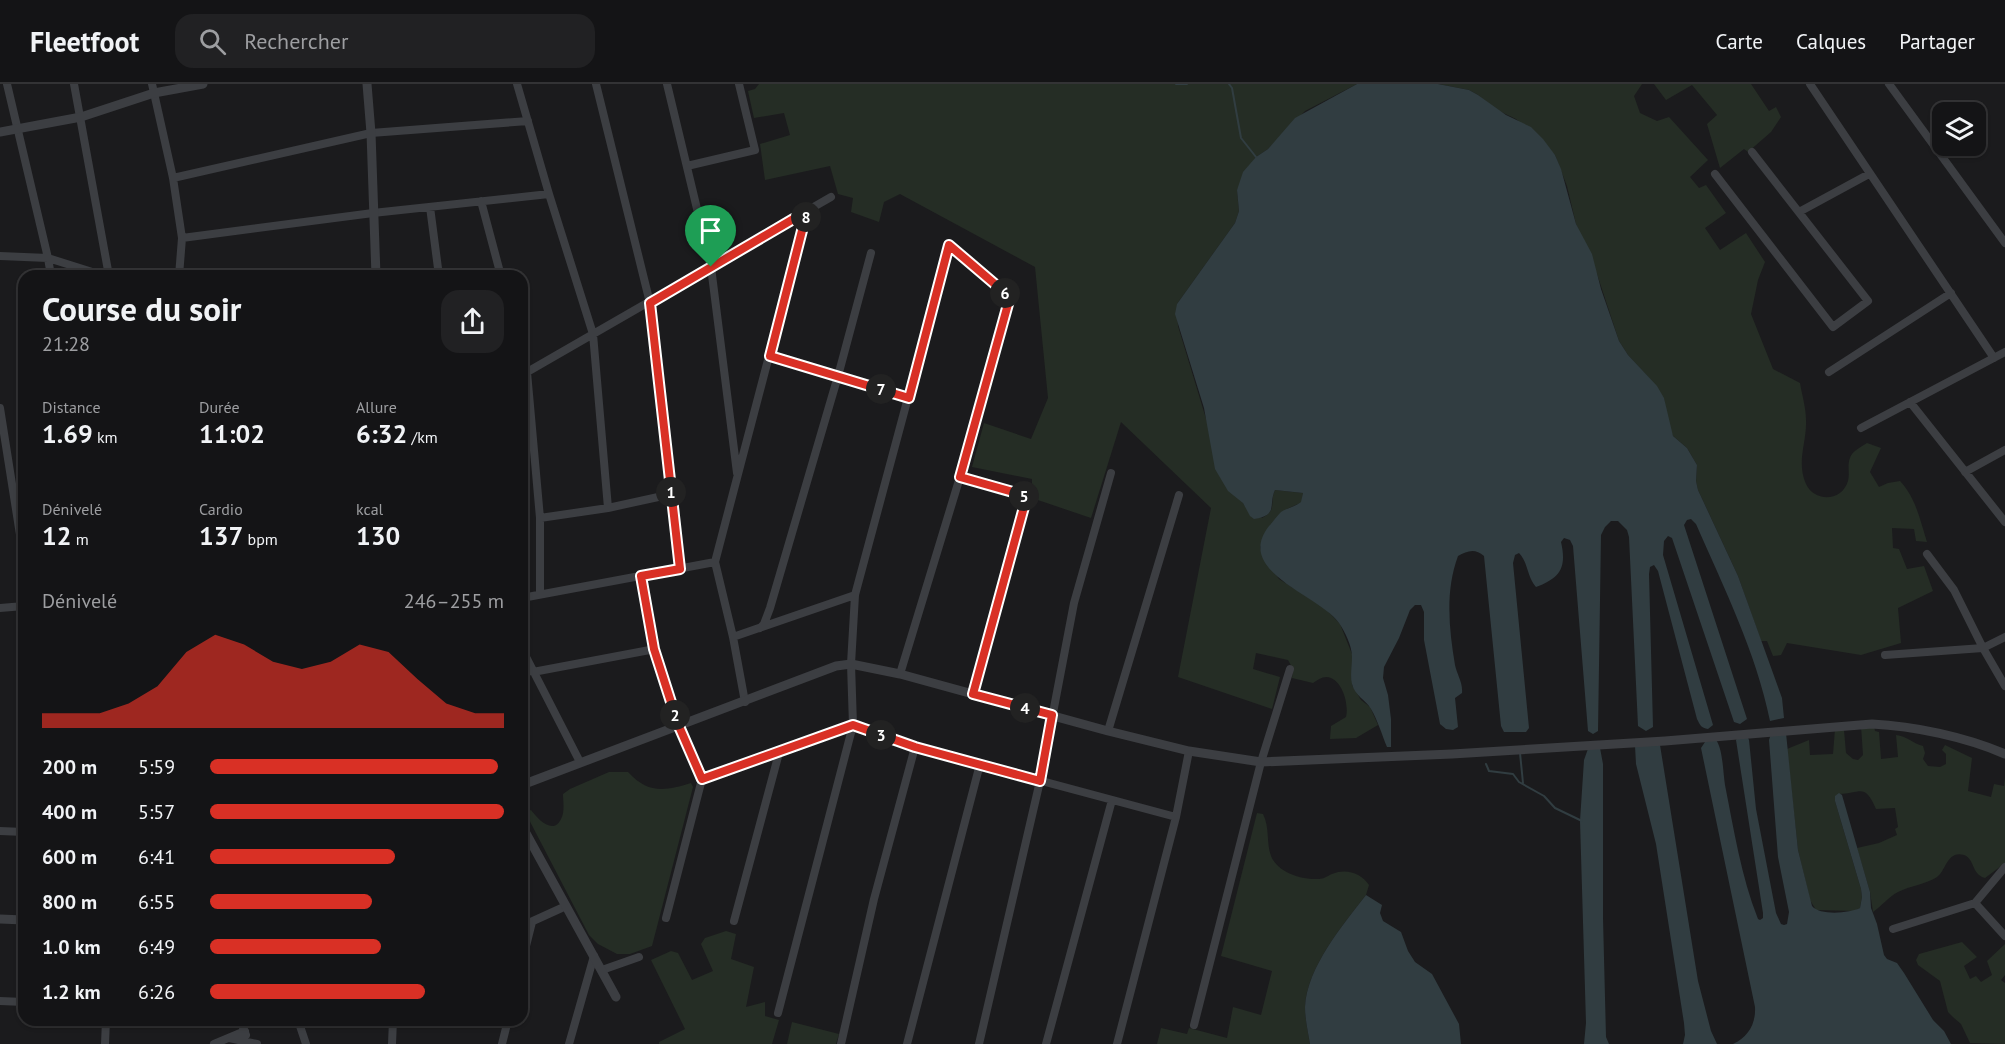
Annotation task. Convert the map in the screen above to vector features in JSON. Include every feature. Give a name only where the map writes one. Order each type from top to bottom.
[{"type":"street","points":[[7,84],[50,270]]},
{"type":"street","points":[[74,84],[106,270]]},
{"type":"street","points":[[0,132],[81,117],[153,89],[203,84]]},
{"type":"street","points":[[367,84],[376,270]]},
{"type":"street","points":[[518,84],[549,194],[593,334],[608,508]]},
{"type":"street","points":[[596,84],[650,303],[680,569]]},
{"type":"street","points":[[667,84],[711,267],[737,478]]},
{"type":"street","points":[[687,166],[755,150],[739,84]]},
{"type":"street","points":[[1810,84],[1994,358]]},
{"type":"street","points":[[1889,84],[2005,243]]},
{"type":"street","points":[[153,89],[173,178],[182,238],[179,270]]},
{"type":"street","points":[[173,178],[371,133],[528,121]]},
{"type":"street","points":[[1715,174],[1833,327],[1868,301],[1752,152]]},
{"type":"street","points":[[1799,212],[1869,174]]},
{"type":"street","points":[[182,238],[373,213],[549,194]]},
{"type":"street","points":[[528,371],[831,197]]},
{"type":"street","points":[[481,201],[499,270]]},
{"type":"street","points":[[430,207],[438,270]]},
{"type":"street","points":[[745,702],[734,638],[715,562],[807,211]]},
{"type":"street","points":[[778,1013],[853,725],[852,664],[855,596],[949,245],[1010,297],[960,477],[900,674]]},
{"type":"street","points":[[760,628],[770,608],[838,376],[871,253]]},
{"type":"street","points":[[0,256],[48,258],[87,270]]},
{"type":"street","points":[[1829,372],[1951,293]]},
{"type":"street","points":[[1861,428],[2005,352]]},
{"type":"street","points":[[770,356],[909,398]]},
{"type":"street","points":[[528,402],[540,519],[540,594]]},
{"type":"street","points":[[1910,402],[2005,522]]},
{"type":"street","points":[[0,408],[18,522]]},
{"type":"street","points":[[1965,472],[2005,450]]},
{"type":"street","points":[[979,1044],[1040,781],[1074,603],[1111,473]]},
{"type":"street","points":[[960,477],[1027,496],[973,694]]},
{"type":"street","points":[[540,519],[608,508],[672,494]]},
{"type":"street","points":[[1108,731],[1179,495]]},
{"type":"street","points":[[1927,554],[1954,590],[2005,686]]},
{"type":"street","points":[[528,597],[715,562]]},
{"type":"street","points":[[641,576],[654,649],[678,724],[702,779],[666,918]]},
{"type":"street","points":[[734,638],[855,596]]},
{"type":"street","points":[[0,608],[18,606]]},
{"type":"street","points":[[1885,655],[1983,648],[2005,637]]},
{"type":"street","points":[[533,672],[654,649]]},
{"type":"street","points":[[528,662],[580,762]]},
{"type":"street","points":[[528,782],[836,666],[852,664],[900,674],[1189,751],[1261,762],[1452,754],[1665,741],[1872,724],[1902,726],[1975,743],[2005,754]]},
{"type":"street","points":[[1194,1025],[1261,762],[1290,669]]},
{"type":"street","points":[[702,779],[853,725],[915,747],[1176,817]]},
{"type":"street","points":[[841,1044],[874,899],[915,747]]},
{"type":"street","points":[[1117,1044],[1176,817],[1189,751]]},
{"type":"street","points":[[734,921],[778,753]]},
{"type":"street","points":[[907,1044],[980,764]]},
{"type":"street","points":[[1046,1044],[1112,800]]},
{"type":"street","points":[[0,831],[18,832]]},
{"type":"street","points":[[528,845],[566,906],[616,997]]},
{"type":"street","points":[[1893,929],[1975,903],[2005,867]]},
{"type":"street","points":[[1975,903],[2005,936]]},
{"type":"street","points":[[528,924],[566,906]]},
{"type":"street","points":[[0,919],[18,920]]},
{"type":"street","points":[[528,938],[532,922]]},
{"type":"street","points":[[569,1044],[594,956]]},
{"type":"street","points":[[602,970],[639,957]]},
{"type":"street","points":[[0,1001],[18,1002]]},
{"type":"street","points":[[105,1044],[106,1026]]},
{"type":"street","points":[[243,1026],[253,1043]]},
{"type":"street","points":[[300,1026],[306,1044]]},
{"type":"street","points":[[392,1044],[393,1026]]},
{"type":"street","points":[[502,1044],[506,1026]]},
{"type":"street","points":[[214,1044],[245,1031]]},
{"type":"street","points":[[229,1038],[253,1043]]},
{"type":"shaded area","points":[[759,84],[1357,84],[1305,111],[1268,149],[1256,157],[1237,190],[1239,211],[1235,223],[1177,304],[1178,326],[1207,422],[1247,509],[1262,518],[1272,509],[1275,490],[1303,493],[1302,502],[1287,509],[1260,547],[1264,559],[1279,579],[1325,608],[1340,624],[1352,654],[1352,685],[1361,700],[1370,707],[1378,725],[1356,738],[1330,739],[1331,726],[1346,717],[1346,701],[1342,689],[1328,677],[1313,683],[1292,678],[1293,669],[1288,660],[1256,653],[1253,669],[1280,677],[1272,709],[1178,677],[1211,508],[1121,422],[1091,518],[1032,498],[1032,479],[972,467],[984,423],[1031,439],[1048,398],[1035,267],[900,194],[884,202],[879,222],[851,212],[853,198],[838,194],[830,166],[765,180],[760,144],[790,135],[784,113],[754,118],[748,91],[755,89]]},
{"type":"shaded area","points":[[1357,84],[1438,84],[1469,90],[1506,115],[1531,127],[1555,155],[1576,224],[1592,254],[1619,341],[1628,355],[1657,386],[1664,398],[1673,436],[1687,448],[1697,465],[1698,490],[1738,576],[1782,698],[1784,718],[1770,721],[1748,645],[1696,524],[1691,519],[1687,520],[1684,525],[1747,719],[1740,724],[1734,722],[1672,538],[1668,536],[1664,541],[1663,555],[1713,725],[1708,729],[1704,728],[1697,719],[1658,571],[1654,565],[1650,567],[1649,574],[1653,727],[1646,731],[1638,726],[1629,537],[1627,530],[1618,521],[1611,521],[1601,535],[1598,731],[1593,734],[1588,731],[1573,546],[1570,540],[1564,538],[1561,542],[1563,559],[1560,571],[1544,584],[1536,587],[1519,553],[1515,555],[1513,563],[1529,728],[1526,732],[1504,732],[1501,726],[1484,556],[1471,551],[1458,556],[1450,596],[1453,651],[1462,689],[1462,693],[1455,698],[1458,727],[1453,730],[1446,729],[1440,724],[1424,640],[1424,612],[1421,605],[1415,605],[1410,610],[1384,667],[1383,678],[1391,719],[1391,747],[1387,747],[1371,709],[1353,688],[1351,648],[1339,623],[1329,613],[1270,570],[1262,557],[1261,542],[1269,526],[1281,512],[1301,502],[1303,493],[1275,490],[1270,512],[1254,519],[1243,503],[1228,491],[1215,469],[1204,408],[1175,314],[1177,304],[1235,223],[1239,211],[1237,190],[1243,172],[1256,157],[1268,149],[1295,118]]},
{"type":"shaded area","points":[[1438,84],[1642,84],[1634,96],[1640,113],[1657,121],[1669,117],[1708,160],[1690,177],[1699,188],[1706,185],[1726,213],[1705,228],[1720,250],[1746,233],[1765,262],[1758,280],[1751,314],[1773,369],[1800,383],[1806,415],[1802,468],[1806,484],[1815,494],[1821,496],[1828,497],[1840,493],[1848,481],[1851,456],[1867,443],[1881,448],[1870,472],[1879,487],[1900,481],[1917,510],[1927,542],[1916,541],[1914,529],[1892,528],[1893,548],[1899,549],[1907,569],[1924,566],[1933,591],[1898,608],[1901,643],[1861,655],[1787,643],[1781,655],[1773,656],[1767,641],[1761,641],[1738,576],[1698,490],[1697,465],[1687,448],[1673,436],[1664,399],[1619,341],[1597,274],[1576,224],[1567,186],[1555,155],[1516,119],[1497,110],[1478,95],[1469,90]]},
{"type":"shaded area","points":[[1654,84],[1751,84],[1769,111],[1776,107],[1781,117],[1771,132],[1748,152],[1744,149],[1720,168],[1707,124],[1717,115],[1692,85],[1666,100]]},
{"type":"shaded area","points":[[1861,726],[1874,726],[1875,731],[1879,732],[1881,759],[1898,757],[1896,735],[1923,746],[1925,753],[1923,759],[1928,766],[1940,767],[1946,764],[1946,754],[1942,750],[1945,745],[1972,758],[1968,791],[1991,797],[1994,784],[2004,786],[2005,777],[2005,863],[1985,878],[1977,873],[1967,857],[1954,855],[1937,877],[1898,892],[1873,912],[1870,892],[1857,848],[1879,843],[1897,835],[1895,808],[1876,809],[1868,795],[1861,791],[1839,794],[1835,801],[1861,889],[1860,908],[1854,911],[1816,910],[1810,900],[1798,850],[1787,749],[1809,740],[1810,755],[1833,754],[1835,729],[1844,730],[1846,753],[1858,760],[1863,755]]},
{"type":"shaded area","points":[[1786,733],[1798,850],[1812,906],[1828,912],[1843,912],[1860,908],[1861,889],[1835,801],[1835,796],[1839,793],[1842,795],[1870,892],[1871,908],[1884,955],[1887,959],[1897,963],[1951,1044],[1733,1044],[1743,1038],[1750,1029],[1755,1007],[1701,748],[1705,742],[1716,740],[1720,749],[1738,853],[1752,903],[1760,920],[1763,918],[1763,913],[1736,740],[1738,737],[1747,736],[1749,740],[1756,809],[1776,913],[1781,924],[1784,925],[1787,924],[1789,912],[1778,857],[1769,740],[1771,734]]},
{"type":"shaded area","points":[[1660,745],[1698,981],[1711,1031],[1717,1044],[1683,1044],[1684,1023],[1656,844],[1636,764],[1635,746]]},
{"type":"shaded area","points":[[1589,746],[1600,748],[1603,764],[1603,918],[1606,1037],[1609,1044],[1584,1044],[1586,1023],[1580,821],[1584,760]]},
{"type":"shaded area","points":[[609,772],[628,772],[643,784],[657,789],[691,783],[693,787],[652,946],[630,954],[617,954],[598,944],[589,935],[528,818],[528,811],[531,810],[545,824],[554,826],[558,824],[563,810],[563,794]]},
{"type":"shaded area","points":[[1257,813],[1263,814],[1265,819],[1271,856],[1274,862],[1285,871],[1298,877],[1312,879],[1321,879],[1337,872],[1348,872],[1362,877],[1369,885],[1366,895],[1328,947],[1312,977],[1305,1007],[1310,1044],[1157,1044],[1161,1028],[1187,1034],[1189,1028],[1227,1038],[1233,1007],[1261,1015],[1272,971],[1221,956]]},
{"type":"shaded area","points":[[1366,895],[1382,905],[1380,913],[1383,921],[1401,932],[1415,962],[1432,974],[1459,1024],[1461,1044],[1310,1044],[1305,1007],[1312,977],[1328,947]]},
{"type":"shaded area","points":[[726,931],[736,934],[731,959],[754,967],[746,1007],[765,1002],[765,1016],[779,1020],[772,1044],[659,1044],[685,1029],[651,960],[671,951],[678,953],[692,980],[713,971],[701,944],[705,938]]},
{"type":"shaded area","points":[[1962,942],[1977,957],[1964,966],[1970,979],[1976,976],[1981,982],[1992,975],[1987,961],[2005,944],[2005,975],[2001,980],[2005,983],[2005,1044],[1970,1043],[1961,1024],[1948,1012],[1940,981],[1918,965],[1916,960],[1919,954]]},
{"type":"shaded area","points":[[792,1022],[839,1034],[836,1044],[787,1044]]},
{"type":"waterway","points":[[1176,84],[1187,84]]},
{"type":"waterway","points":[[1229,84],[1232,88],[1241,138],[1256,157]]},
{"type":"waterway","points":[[1520,753],[1523,783]]},
{"type":"waterway","points":[[1486,764],[1489,771],[1513,774],[1519,782],[1544,796],[1555,808],[1582,821]]},
{"type":"route","points":[[807,211],[770,356],[909,398],[949,245],[1010,297],[960,477],[1027,496],[973,694],[1052,715],[1040,781],[915,747],[853,725],[702,779],[678,724],[654,649],[641,576],[680,569],[650,303],[711,267],[807,211]]}]
